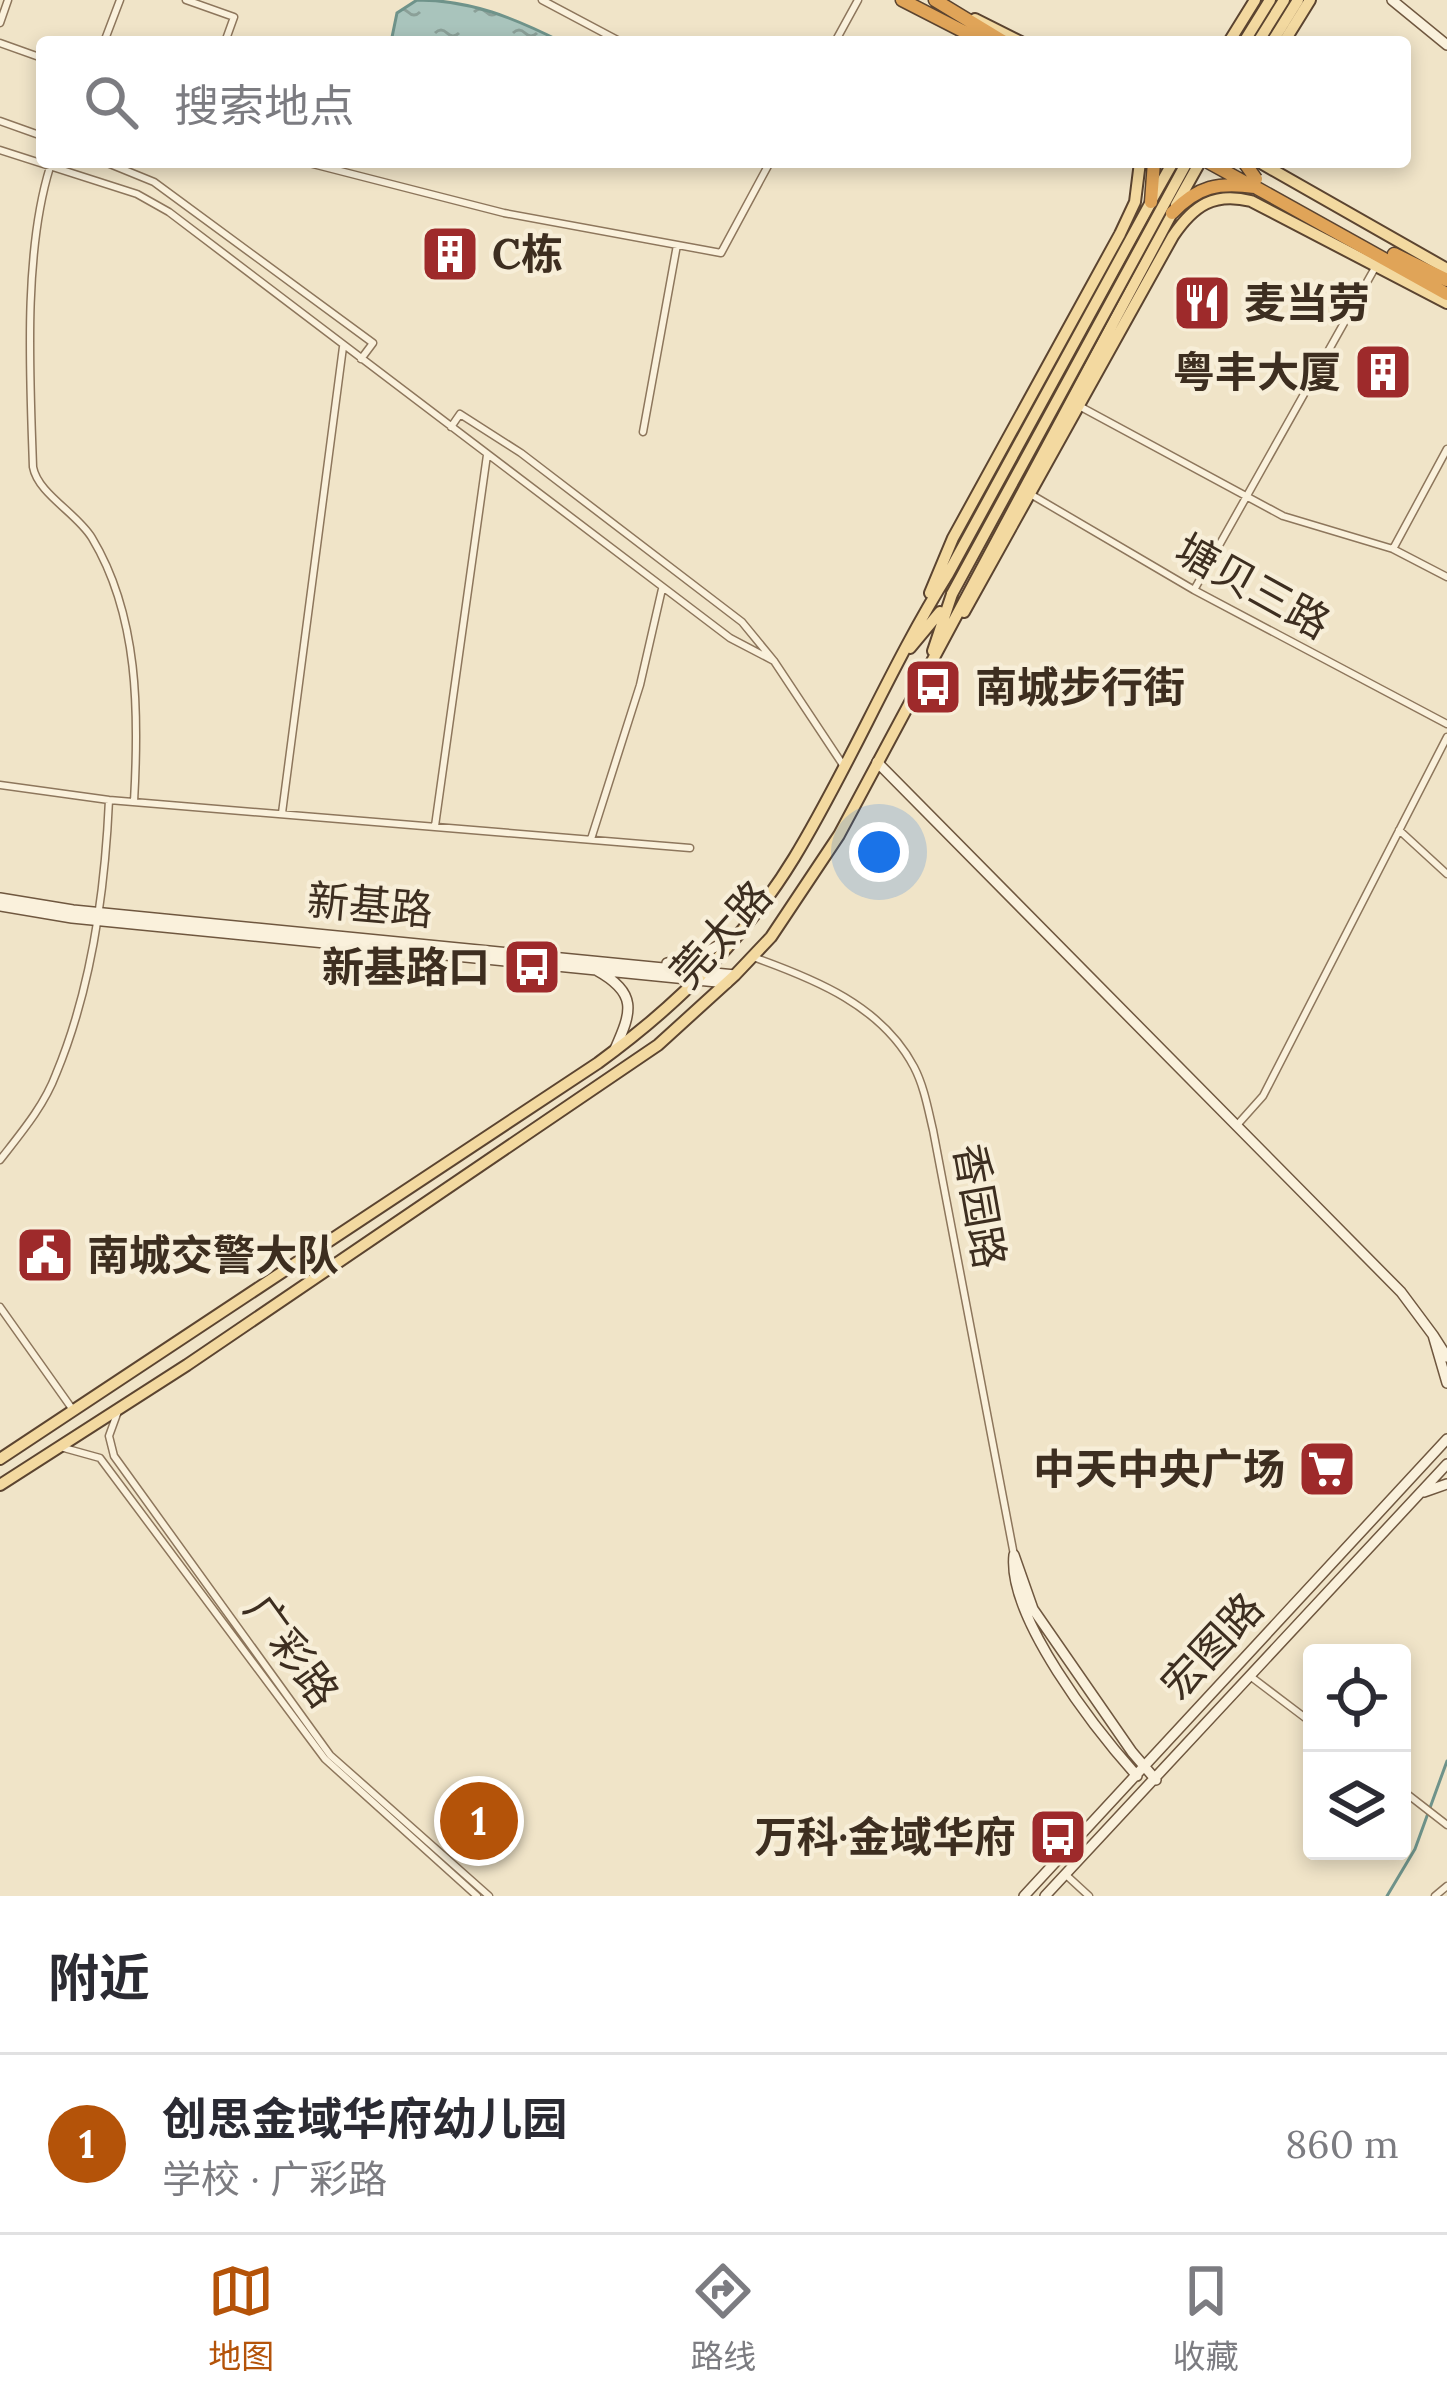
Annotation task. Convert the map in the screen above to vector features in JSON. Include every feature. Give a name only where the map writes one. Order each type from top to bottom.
[{"type":"highway","points":[[902,0],[972,36]]},
{"type":"highway","points":[[934,0],[956,11],[975,36]]},
{"type":"highway","points":[[1150,202],[1153,168]]},
{"type":"highway","points":[[1219,168],[1447,280]]},
{"type":"highway","points":[[1234,168],[1255,183]]},
{"type":"highway","points":[[1248,168],[1255,183]]},
{"type":"highway","points":[[1172,213],[1207,186],[1255,183]]},
{"type":"highway","points":[[1396,259],[1447,294]]},
{"type":"main road","points":[[1233,36],[1255,0]]},
{"type":"main road","points":[[1248,36],[1270,0]]},
{"type":"main road","points":[[1262,36],[1284,0]]},
{"type":"main road","points":[[1276,36],[1298,0]]},
{"type":"main road","points":[[1288,36],[1310,0]]},
{"type":"main road","points":[[956,11],[1008,36]]},
{"type":"main road","points":[[920,619],[953,538],[1120,234],[1135,202],[1140,168]]},
{"type":"main road","points":[[1144,168],[1152,185],[1166,196],[1199,204],[1232,196],[1251,201],[1447,303]]},
{"type":"main road","name":"莞太路","points":[[0,1459],[614,1052],[702,975],[740,933],[793,860],[920,619],[1170,168]]},
{"type":"main road","points":[[906,652],[952,594],[1184,168]]},
{"type":"main road","name":"莞太路","points":[[0,1485],[125,1406],[658,1045],[753,957],[813,878],[1200,168]]},
{"type":"main road","points":[[949,633],[978,592],[1173,236],[1200,204],[1231,189],[1242,168]]},
{"type":"main road","points":[[1270,168],[1447,269]]},
{"type":"main road","points":[[929,666],[952,594]]},
{"type":"street","points":[[0,23],[8,0]]},
{"type":"street","points":[[106,36],[120,0]]},
{"type":"street","points":[[186,0],[234,17],[227,36]]},
{"type":"street","points":[[542,0],[610,36]]},
{"type":"street","points":[[838,36],[858,0]]},
{"type":"street","points":[[1392,0],[1447,45]]},
{"type":"street","points":[[0,43],[36,56]]},
{"type":"street","points":[[0,121],[36,134]]},
{"type":"street","points":[[0,150],[36,162]]},
{"type":"street","points":[[50,168],[43,191],[29,336],[33,466],[35,477],[92,538],[127,621],[136,754],[134,802]]},
{"type":"street","points":[[53,168],[137,194],[169,212],[730,638],[774,661]]},
{"type":"street","points":[[120,168],[154,182],[373,343],[361,359]]},
{"type":"street","points":[[329,168],[505,213],[721,253],[767,168]]},
{"type":"street","points":[[643,433],[677,245]]},
{"type":"street","points":[[1194,590],[1376,266]]},
{"type":"street","points":[[283,814],[344,346]]},
{"type":"street","points":[[1081,407],[1283,516],[1393,549],[1447,577]]},
{"type":"street","points":[[451,427],[460,414],[520,453],[742,622],[774,661],[844,768]]},
{"type":"street","points":[[1393,549],[1447,448]]},
{"type":"street","points":[[435,826],[488,454]]},
{"type":"street","name":"塘贝三路","points":[[1032,495],[1194,590],[1447,724]]},
{"type":"street","points":[[591,839],[640,686],[663,587]]},
{"type":"street","points":[[1236,1127],[1263,1096],[1447,736]]},
{"type":"street","points":[[877,762],[1401,1292],[1447,1357]]},
{"type":"street","points":[[0,784],[110,800],[690,848]]},
{"type":"street","points":[[0,1160],[31,1122],[56,1077],[73,1024],[97,916],[110,800]]},
{"type":"street","points":[[1399,830],[1447,874]]},
{"type":"street","name":"新基路","points":[[0,902],[97,916],[702,975]]},
{"type":"street","name":"新基路","points":[[97,916],[650,965],[731,979]]},
{"type":"street","points":[[650,965],[686,960],[740,933]]},
{"type":"street","name":"香园路","points":[[753,957],[818,983],[857,1005],[897,1041],[914,1068],[933,1130],[1014,1555],[1033,1609],[1152,1784]]},
{"type":"street","points":[[592,967],[615,982],[628,1000],[627,1026],[614,1052]]},
{"type":"street","points":[[0,1307],[73,1411]]},
{"type":"street","points":[[1433,1335],[1447,1383]]},
{"type":"street","name":"广彩路","points":[[125,1406],[110,1426],[114,1456],[330,1755],[489,1896]]},
{"type":"street","name":"宏图路","points":[[1024,1896],[1447,1439]]},
{"type":"street","name":"广彩路","points":[[55,1450],[75,1448],[100,1458],[325,1759],[477,1896]]},
{"type":"street","name":"宏图路","points":[[1045,1896],[1447,1464]]},
{"type":"street","points":[[1419,1494],[1447,1484]]},
{"type":"street","points":[[1250,1676],[1303,1716]]},
{"type":"street","points":[[1411,1797],[1445,1823]]},
{"type":"street","points":[[1065,1874],[1089,1896]]},
{"type":"street","points":[[1435,1896],[1447,1886]]},
{"type":"water","points":[[417,0],[456,3],[550,36],[392,36],[397,13]]},
{"type":"waterway","points":[[1387,1896],[1415,1849],[1447,1761]]},
{"type":"place","name":"C栋","points":[[450,254]]},
{"type":"place","name":"麦当劳","points":[[1202,303]]},
{"type":"place","name":"粤丰大厦","points":[[1383,372]]},
{"type":"place","name":"南城步行街","points":[[933,687]]},
{"type":"place","name":"新基路口","points":[[532,967]]},
{"type":"place","name":"南城交警大队","points":[[45,1255]]},
{"type":"place","name":"中天中央广场","points":[[1327,1469]]},
{"type":"place","name":"创思金域华府幼儿园","points":[[479,1821]]},
{"type":"place","name":"万科·金域华府","points":[[1058,1837]]}]
